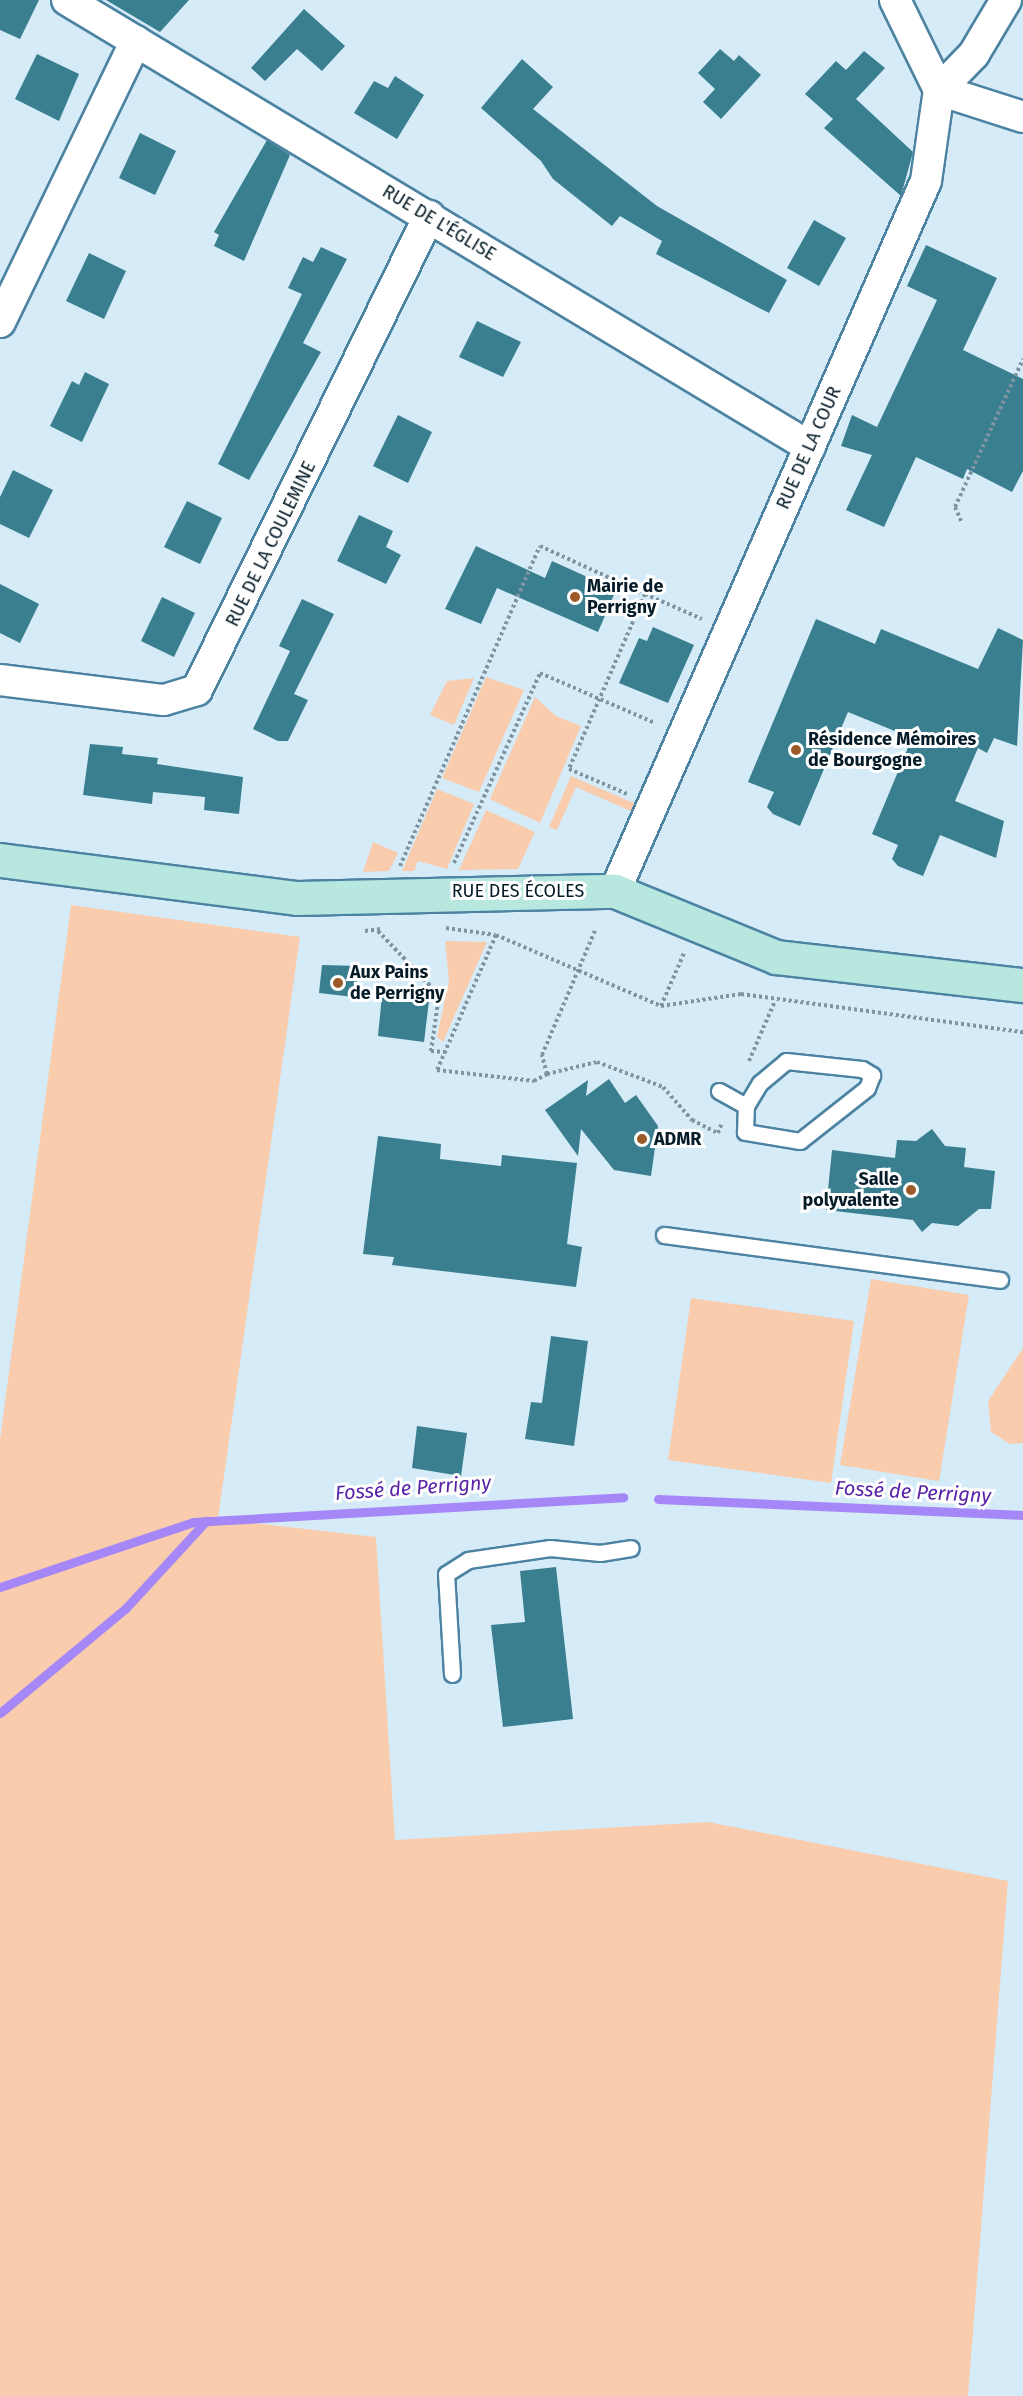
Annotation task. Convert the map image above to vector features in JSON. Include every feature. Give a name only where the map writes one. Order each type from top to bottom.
[{"type":"main road","name":"RUE DES ÉCOLES","points":[[0,860],[297,898],[615,891],[776,957],[1023,985]]},
{"type":"street","name":"RUE DE L'ÉGLISE","points":[[67,0],[810,447]]},
{"type":"street","points":[[894,0],[939,90],[1023,117]]},
{"type":"street","points":[[939,90],[974,54],[1006,0]]},
{"type":"street","points":[[0,322],[136,41]]},
{"type":"street","name":"RUE DE LA COUR","points":[[615,891],[926,181],[939,90]]},
{"type":"street","name":"RUE DE LA COULEMINE","points":[[0,680],[164,700],[197,690],[429,216]]},
{"type":"lane","points":[[786,1061],[862,1069],[872,1075],[867,1088],[800,1141],[745,1132],[733,1098],[760,1083],[786,1061]]},
{"type":"lane","points":[[664,1235],[1000,1280]]},
{"type":"lane","points":[[453,1674],[446,1574],[468,1560],[550,1548],[600,1553],[631,1548]]},
{"type":"path","points":[[961,521],[955,507],[1023,359]]},
{"type":"path","points":[[395,876],[540,546],[706,620]]},
{"type":"path","points":[[635,798],[569,769],[645,594]]},
{"type":"path","points":[[449,874],[540,673],[667,729]]},
{"type":"path","points":[[378,931],[439,995],[431,1051],[445,1052]]},
{"type":"path","points":[[547,1074],[542,1055],[595,931]]},
{"type":"path","points":[[776,1001],[718,1133],[692,1120],[663,1087],[597,1062],[547,1074],[534,1081],[437,1070],[496,935],[661,1006],[741,994],[776,1001],[1023,1032]]},
{"type":"shaded area","points":[[486,677],[524,690],[479,792],[442,778]]},
{"type":"shaded area","points":[[474,678],[454,725],[430,715],[447,681]]},
{"type":"shaded area","points":[[535,697],[556,716],[581,726],[540,823],[490,799]]},
{"type":"shaded area","points":[[571,776],[636,804],[633,812],[576,787],[557,830],[549,827]]},
{"type":"shaded area","points":[[437,789],[474,804],[447,869],[418,861],[414,871],[402,871]]},
{"type":"shaded area","points":[[486,810],[535,832],[518,869],[459,870]]},
{"type":"shaded area","points":[[373,842],[398,853],[389,871],[363,872]]},
{"type":"shaded area","points":[[71,905],[300,937],[218,1519],[376,1537],[395,1840],[708,1822],[1008,1881],[968,2396],[0,2396],[0,1440]]},
{"type":"shaded area","points":[[445,941],[487,942],[443,1042],[437,1037],[449,980]]},
{"type":"shaded area","points":[[871,1279],[969,1295],[939,1481],[840,1465]]},
{"type":"shaded area","points":[[691,1298],[854,1321],[831,1483],[668,1460]]},
{"type":"shaded area","points":[[1023,1348],[1023,1443],[1010,1444],[991,1432],[988,1401]]},
{"type":"building","points":[[0,0],[39,0],[20,39],[0,30]]},
{"type":"building","points":[[106,0],[189,0],[160,32]]},
{"type":"building","points":[[304,9],[345,46],[322,71],[297,49],[265,81],[251,68]]},
{"type":"building","points":[[720,49],[734,61],[739,55],[761,75],[721,119],[703,102],[715,89],[698,73]]},
{"type":"building","points":[[864,51],[885,68],[856,99],[913,152],[901,196],[824,128],[833,119],[805,94],[836,61],[846,70]]},
{"type":"building","points":[[37,54],[79,74],[59,121],[15,99]]},
{"type":"building","points":[[522,59],[553,87],[533,109],[657,206],[787,280],[769,313],[656,254],[662,241],[620,216],[612,226],[553,179],[541,161],[481,108]]},
{"type":"building","points":[[395,76],[424,95],[397,139],[354,113],[374,81],[388,88]]},
{"type":"building","points":[[140,133],[176,151],[155,195],[119,178]]},
{"type":"building","points":[[267,140],[290,155],[244,261],[214,246],[219,235],[214,232]]},
{"type":"building","points":[[814,220],[846,238],[819,286],[787,268]]},
{"type":"building","points":[[926,245],[997,278],[963,350],[1023,379],[1023,471],[1012,492],[967,469],[963,479],[916,457],[884,527],[846,510],[872,455],[841,446],[852,415],[877,427],[937,300],[907,286]]},
{"type":"building","points":[[321,247],[347,259],[303,343],[321,352],[249,480],[218,464],[302,294],[288,288],[303,257],[313,262]]},
{"type":"building","points":[[89,253],[126,271],[104,319],[66,301]]},
{"type":"building","points":[[477,321],[521,342],[503,377],[459,357]]},
{"type":"building","points":[[85,372],[109,384],[82,442],[50,426],[72,381],[79,385]]},
{"type":"building","points":[[398,415],[432,432],[408,483],[373,466]]},
{"type":"building","points":[[13,470],[53,490],[29,538],[0,524],[0,497]]},
{"type":"building","points":[[187,501],[222,518],[200,564],[164,547]]},
{"type":"building","points":[[359,515],[393,531],[386,547],[401,555],[386,584],[337,561]]},
{"type":"building","points":[[476,546],[545,578],[552,561],[616,590],[598,632],[497,588],[481,624],[445,609]]},
{"type":"building","points":[[0,584],[39,604],[20,643],[0,633]]},
{"type":"building","points":[[162,597],[195,613],[174,657],[141,641]]},
{"type":"building","points":[[302,599],[334,614],[294,694],[308,700],[288,741],[278,741],[253,729],[290,651],[279,646]]},
{"type":"building","name":"Résidence Mémoires de Bourgogne","points":[[816,619],[875,644],[881,629],[978,669],[998,628],[1023,640],[1017,746],[994,738],[987,753],[978,748],[955,801],[1004,821],[996,858],[940,835],[923,876],[898,866],[892,859],[898,845],[872,834],[912,738],[848,712],[800,826],[773,814],[767,807],[774,792],[748,782]]},
{"type":"building","points":[[653,627],[694,645],[668,703],[619,683],[639,638],[647,641]]},
{"type":"building","points":[[90,744],[123,747],[122,754],[158,758],[157,764],[243,777],[239,814],[204,810],[205,797],[153,792],[152,804],[83,795]]},
{"type":"building","name":"Aux Pains de Perrigny","points":[[322,965],[359,966],[354,997],[319,993]]},
{"type":"building","points":[[382,995],[429,1001],[424,1042],[378,1036]]},
{"type":"building","points":[[609,1079],[625,1103],[636,1095],[658,1126],[651,1176],[614,1170],[581,1129],[578,1156],[545,1110],[588,1080],[586,1096]]},
{"type":"building","name":"Salle polyvalente","points":[[932,1129],[945,1146],[966,1148],[964,1167],[995,1171],[991,1209],[979,1209],[958,1226],[932,1223],[922,1232],[913,1220],[826,1210],[832,1150],[895,1158],[897,1140],[916,1141]]},
{"type":"building","points":[[378,1136],[441,1144],[440,1159],[501,1166],[502,1155],[577,1163],[567,1244],[582,1247],[576,1287],[392,1265],[394,1257],[363,1254]]},
{"type":"building","points":[[551,1336],[588,1341],[574,1446],[525,1439],[531,1402],[542,1403]]},
{"type":"building","points":[[417,1426],[467,1433],[461,1476],[412,1468]]},
{"type":"building","points":[[556,1567],[573,1719],[503,1727],[491,1625],[525,1622],[520,1571]]},
{"type":"waterway","name":"Fossé de Perrigny","points":[[0,1587],[193,1522],[623,1497]]},
{"type":"waterway","name":"Fossé de Perrigny","points":[[658,1499],[1023,1515]]},
{"type":"waterway","name":"Fossé de Perrigny","points":[[0,1713],[125,1609],[206,1521]]},
{"type":"place","name":"Mairie de Perrigny","points":[[575,597]]},
{"type":"place","name":"Résidence Mémoires de Bourgogne","points":[[796,750]]},
{"type":"place","name":"Aux Pains de Perrigny","points":[[338,983]]},
{"type":"place","name":"ADMR","points":[[642,1139]]},
{"type":"place","name":"Salle polyvalente","points":[[911,1190]]}]
